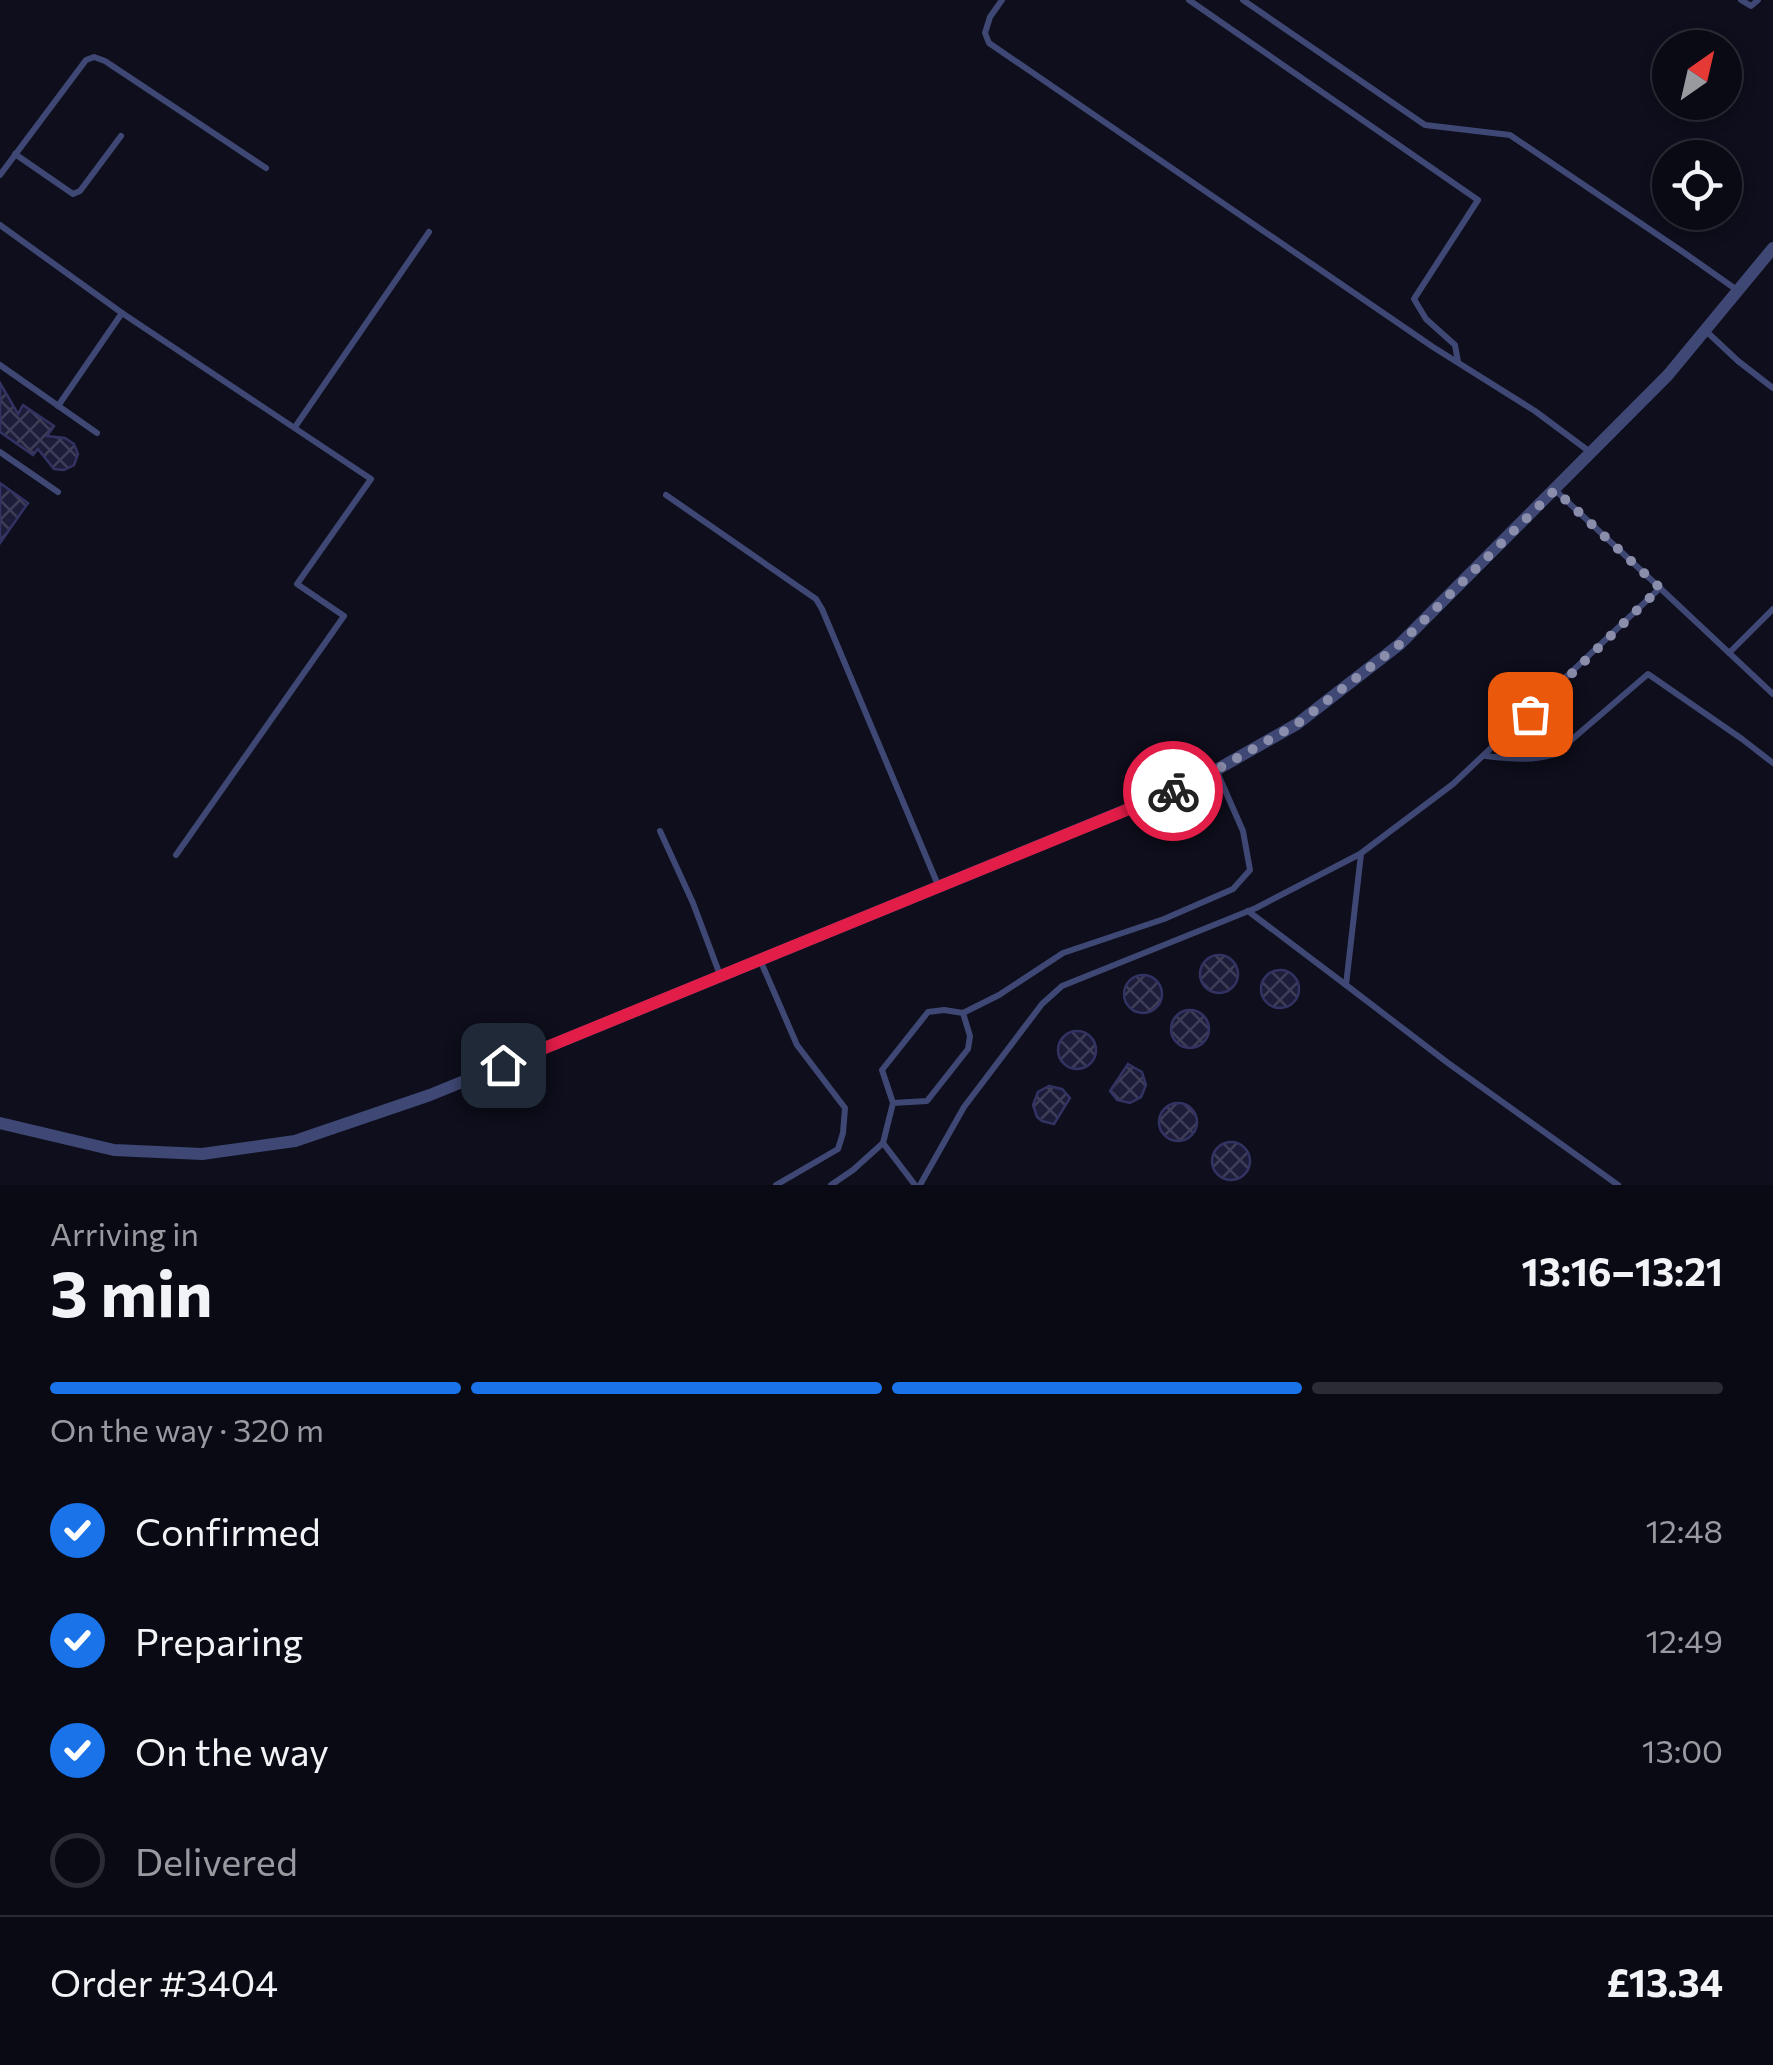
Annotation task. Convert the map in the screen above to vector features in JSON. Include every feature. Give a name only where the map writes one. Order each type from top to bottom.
[{"type":"street","points":[[0,1122],[114,1150],[202,1154],[296,1141],[430,1095],[1216,770],[1297,724],[1400,644],[1668,375],[1773,248]]},
{"type":"lane","points":[[1002,0],[985,33],[989,42],[1591,452]]},
{"type":"lane","points":[[1189,0],[1478,200],[1414,298],[1426,319],[1455,345],[1459,363]]},
{"type":"lane","points":[[1243,0],[1425,125],[1510,135],[1738,291]]},
{"type":"lane","points":[[1740,0],[1751,6],[1758,0]]},
{"type":"lane","points":[[0,175],[86,60],[94,57],[266,168]]},
{"type":"lane","points":[[16,154],[72,194],[80,192],[121,136]]},
{"type":"lane","points":[[0,225],[122,313],[371,479],[298,584],[344,616],[176,854]]},
{"type":"lane","points":[[294,427],[429,232]]},
{"type":"lane","points":[[58,406],[122,313]]},
{"type":"lane","points":[[1706,331],[1773,388]]},
{"type":"lane","points":[[0,365],[97,433]]},
{"type":"lane","points":[[0,452],[58,492]]},
{"type":"lane","points":[[1555,490],[1773,694]]},
{"type":"lane","points":[[666,495],[816,599],[886,756],[938,886]]},
{"type":"lane","points":[[883,1143],[918,1185],[964,1107],[1042,1004],[1062,986],[1248,911],[1362,853],[1454,784],[1660,588]]},
{"type":"lane","points":[[1729,653],[1773,609]]},
{"type":"lane","points":[[1485,755],[1514,760],[1555,754],[1648,674],[1773,764]]},
{"type":"lane","points":[[831,1185],[883,1143],[894,1104],[882,1070],[928,1012],[963,1013],[999,995],[1063,953],[1164,919],[1234,889],[1250,870],[1243,832],[1216,770]]},
{"type":"lane","points":[[660,832],[720,976]]},
{"type":"lane","points":[[1346,985],[1362,853]]},
{"type":"lane","points":[[1248,911],[1463,1074],[1618,1185]]},
{"type":"lane","points":[[760,961],[797,1045],[845,1108],[838,1149],[776,1185]]},
{"type":"lane","points":[[894,1104],[927,1101],[968,1049],[970,1036],[963,1013]]},
{"type":"building","points":[[0,383],[18,414],[23,405],[54,426],[47,436],[65,438],[74,444],[78,454],[74,465],[54,469],[38,449],[33,455],[0,432]]},
{"type":"building","points":[[0,483],[28,503],[0,543]]},
{"type":"building","points":[[1219,955],[1232,961],[1238,974],[1232,987],[1219,993],[1206,987],[1200,974],[1206,961]]},
{"type":"building","points":[[1280,970],[1293,976],[1299,989],[1293,1002],[1280,1008],[1267,1002],[1261,989],[1267,976]]},
{"type":"building","points":[[1143,975],[1156,981],[1162,994],[1156,1007],[1143,1013],[1130,1007],[1124,994],[1130,981]]},
{"type":"building","points":[[1190,1010],[1203,1016],[1209,1029],[1203,1042],[1190,1048],[1177,1042],[1171,1029],[1177,1016]]},
{"type":"building","points":[[1077,1031],[1090,1037],[1096,1050],[1090,1063],[1077,1069],[1064,1063],[1058,1050],[1064,1037]]},
{"type":"building","points":[[1128,1064],[1142,1072],[1146,1085],[1141,1097],[1130,1103],[1117,1100],[1110,1091]]},
{"type":"building","points":[[1049,1086],[1062,1089],[1070,1098],[1054,1124],[1037,1117],[1033,1105],[1038,1092]]},
{"type":"building","points":[[1178,1103],[1191,1109],[1197,1122],[1191,1135],[1178,1141],[1165,1135],[1159,1122],[1165,1109]]},
{"type":"building","points":[[1231,1142],[1244,1148],[1250,1161],[1244,1174],[1231,1180],[1218,1174],[1212,1161],[1218,1148]]},
{"type":"way so far","points":[[1173,791],[1297,724],[1400,644],[1555,490],[1660,588],[1530,714]]},
{"type":"route","points":[[503,1065],[1173,791]]}]
